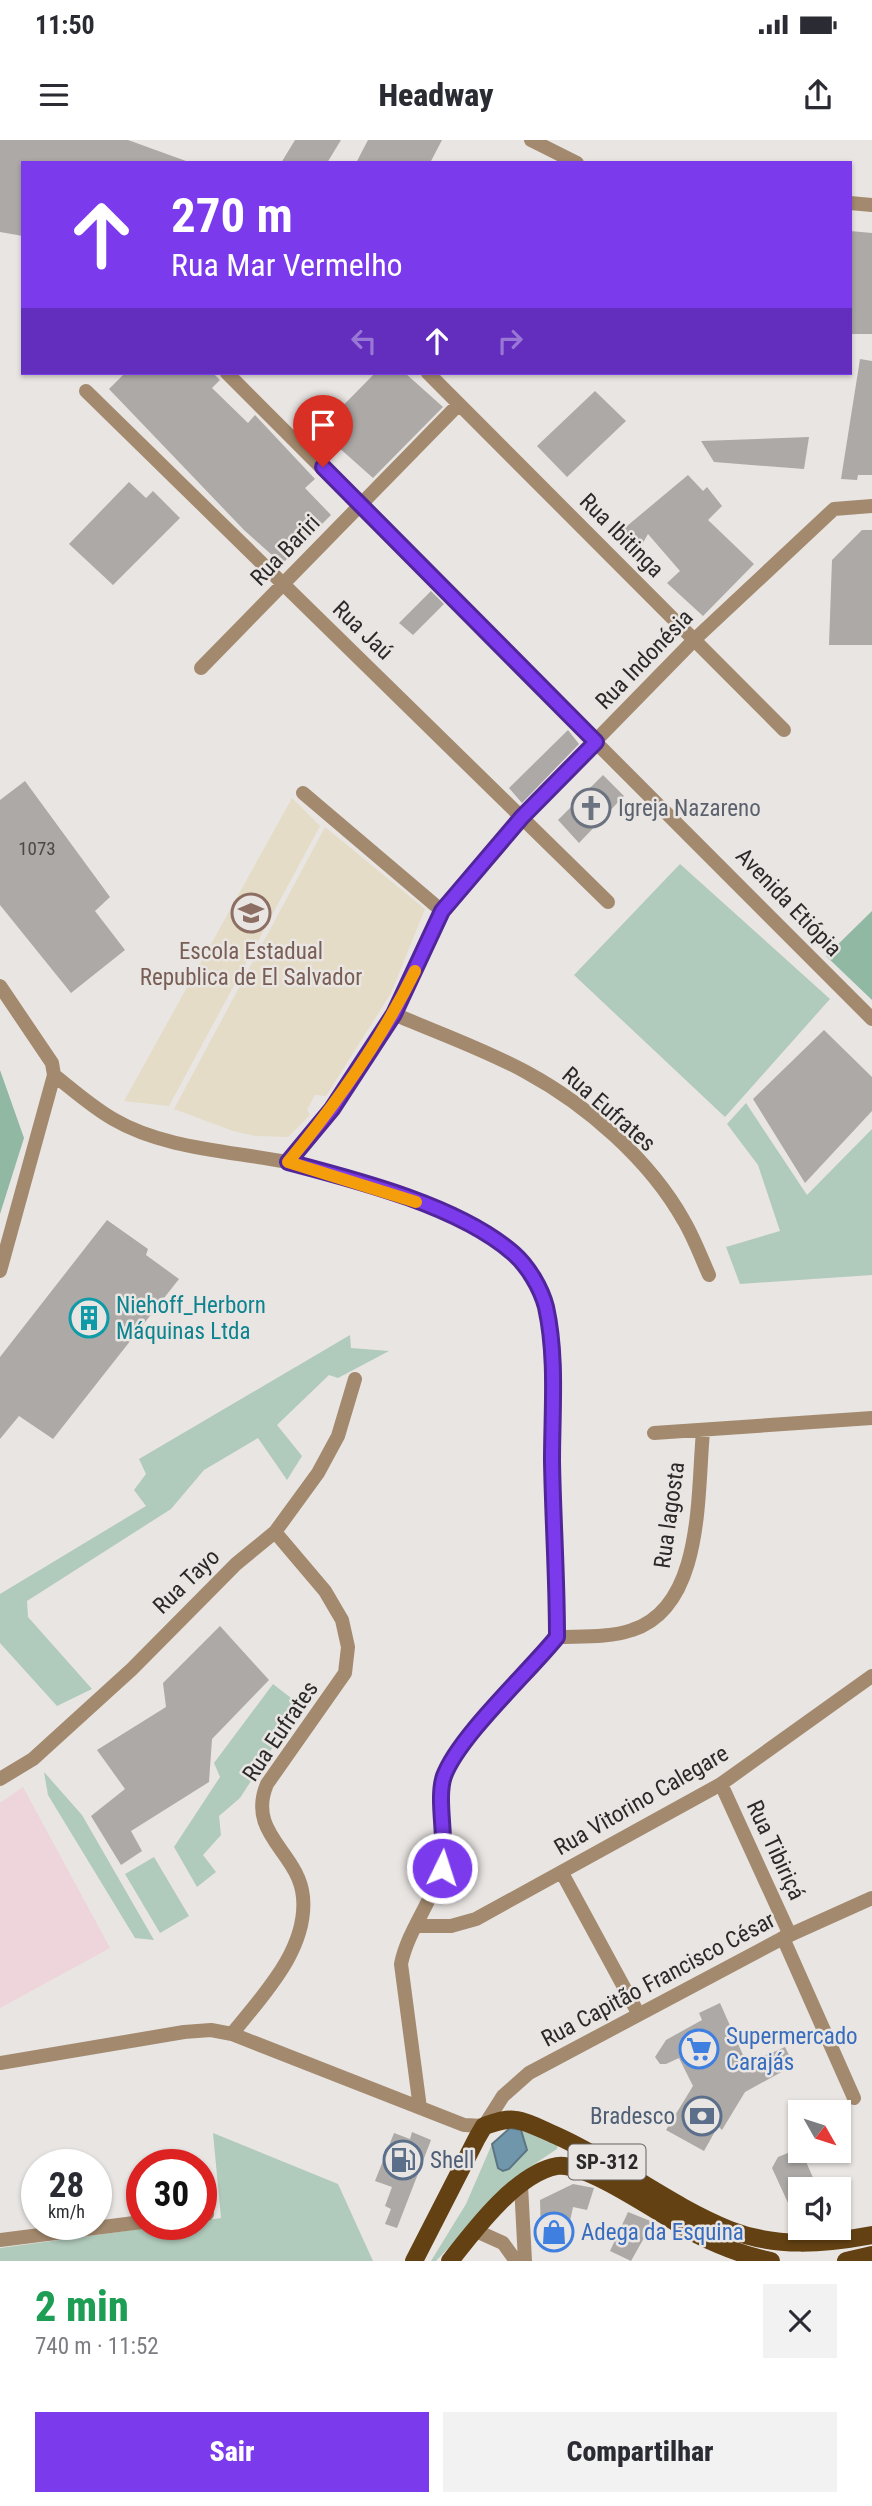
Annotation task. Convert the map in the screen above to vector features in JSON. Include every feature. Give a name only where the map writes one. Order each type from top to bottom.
[{"type":"main road","name":"SP-312","points":[[484,2126],[516,2120],[536,2127],[578,2145],[732,2231],[772,2241],[807,2243],[826,2243],[872,2235]]},
{"type":"main road","points":[[414,2261],[484,2126]]},
{"type":"main road","name":"SP-312","points":[[450,2261],[474,2230],[521,2185],[544,2170],[570,2166],[593,2175],[719,2245],[771,2261]]},
{"type":"main road","points":[[846,2261],[872,2255]]},
{"type":"street","points":[[531,140],[574,161]]},
{"type":"street","points":[[852,203],[872,205]]},
{"type":"street","name":"Avenida Etiópia","points":[[229,375],[872,1019]]},
{"type":"street","name":"Rua Ibitinga","points":[[430,375],[784,730]]},
{"type":"street","name":"Rua Jaú","points":[[86,391],[608,902]]},
{"type":"street","name":"Rua Bariri","points":[[201,668],[459,404]]},
{"type":"street","name":"Rua Indonésia","points":[[288,1162],[332,1109],[394,1014],[442,911],[522,817],[695,639],[834,509],[872,506]]},
{"type":"street","points":[[303,793],[442,911]]},
{"type":"street","points":[[0,986],[52,1063],[54,1075],[0,1271]]},
{"type":"street","name":"Rua Eufrates","points":[[394,1014],[525,1071],[565,1096],[626,1148],[664,1190],[684,1221],[709,1275]]},
{"type":"street","points":[[54,1075],[103,1112],[136,1130],[186,1144],[288,1162],[347,1178],[460,1219],[515,1254],[533,1276],[545,1306],[553,1368],[552,1461],[557,1637],[475,1730],[444,1776],[441,1792],[446,1845],[442,1868],[417,1926],[405,1945],[401,1964],[420,2108]]},
{"type":"street","name":"Rua Tayo","points":[[0,1779],[33,1759],[132,1669],[236,1564],[275,1532],[318,1473],[338,1436],[355,1379]]},
{"type":"street","points":[[654,1433],[703,1432],[872,1418]]},
{"type":"street","name":"Rua lagosta","points":[[557,1637],[631,1631],[650,1622],[674,1600],[688,1570],[703,1432]]},
{"type":"street","name":"Rua Eufrates","points":[[232,2034],[271,1984],[293,1949],[302,1921],[303,1896],[297,1875],[262,1820],[261,1798],[267,1784],[345,1673],[348,1647],[342,1620],[325,1591],[275,1532]]},
{"type":"street","name":"Rua Vitorino Calegare","points":[[417,1926],[451,1926],[476,1919],[562,1873],[721,1784],[872,1676]]},
{"type":"street","name":"Rua Tibiriçá","points":[[721,1784],[854,2098]]},
{"type":"street","points":[[562,1873],[638,2013]]},
{"type":"street","name":"Rua Capitão Francisco César","points":[[484,2126],[503,2096],[529,2073],[638,2013],[787,1937],[872,1898]]},
{"type":"street","points":[[0,2063],[184,2032],[211,2030],[232,2034],[464,2125],[484,2126]]},
{"type":"street","points":[[521,2185],[525,2261]]},
{"type":"street","points":[[0,2240],[126,2224]]},
{"type":"street","points":[[474,2230],[503,2243],[516,2261]]},
{"type":"shaded area","name":"Escola Estadual Republica de El Salvador","points":[[292,798],[320,826],[169,1106],[124,1101]]},
{"type":"shaded area","points":[[325,827],[425,909],[391,993],[326,1096],[315,1095],[307,1110],[310,1115],[288,1137],[255,1136],[233,1131],[174,1109]]},
{"type":"shaded area","points":[[23,1787],[110,1948],[0,2008],[0,1803]]},
{"type":"green space","points":[[680,864],[830,999],[725,1117],[574,975]]},
{"type":"green space","points":[[872,911],[872,1000],[826,956]]},
{"type":"green space","points":[[0,1070],[24,1138],[0,1214]]},
{"type":"green space","points":[[746,1103],[807,1195],[872,1129],[872,1275],[740,1284],[726,1247],[780,1231],[758,1165],[727,1124]]},
{"type":"green space","points":[[350,1335],[351,1348],[389,1351],[338,1378],[329,1375],[277,1425],[302,1456],[287,1480],[258,1438],[204,1470],[171,1509],[27,1601],[28,1617],[92,1689],[57,1706],[0,1643],[0,1594],[146,1506],[134,1490],[146,1474],[139,1459]]},
{"type":"green space","points":[[273,1684],[300,1705],[240,1798],[219,1816],[221,1835],[203,1855],[216,1872],[197,1887],[174,1847],[220,1777],[214,1763]]},
{"type":"green space","points":[[44,1772],[82,1815],[154,1940],[135,1938],[48,1795]]},
{"type":"green space","points":[[154,1857],[189,1916],[160,1933],[125,1874]]},
{"type":"green space","points":[[510,2128],[559,2140],[557,2149],[518,2175],[436,2261],[431,2261],[466,2204],[492,2144]]},
{"type":"green space","points":[[213,2133],[338,2184],[373,2261],[0,2261],[0,2248],[59,2240],[112,2240],[112,2233],[126,2231],[126,2240],[217,2240],[217,2219],[221,2218],[217,2149],[215,2149]]},
{"type":"water","points":[[510,2128],[521,2130],[527,2150],[509,2169],[503,2171],[498,2168],[492,2144]]},
{"type":"building","points":[[0,140],[128,140],[186,161],[21,161],[21,236],[0,232]]},
{"type":"building","points":[[295,140],[341,140],[328,161],[282,161]]},
{"type":"building","points":[[368,140],[442,140],[431,161],[357,161]]},
{"type":"building","points":[[852,231],[872,233],[872,334],[852,334]]},
{"type":"building","points":[[860,359],[872,361],[872,475],[858,475],[857,480],[841,479]]},
{"type":"building","points":[[123,375],[215,375],[220,380],[212,388],[248,423],[255,415],[315,479],[305,488],[331,515],[282,564],[244,530],[109,389]]},
{"type":"building","points":[[373,375],[407,375],[443,407],[373,478],[337,446],[341,441],[324,425]]},
{"type":"building","points":[[595,391],[626,421],[567,477],[537,446]]},
{"type":"building","points":[[809,437],[804,469],[714,462],[701,441]]},
{"type":"building","points":[[688,475],[703,491],[707,487],[722,506],[708,520],[754,564],[703,616],[667,583],[680,571],[648,534],[640,548],[621,531]]},
{"type":"building","points":[[129,482],[146,498],[153,491],[180,518],[113,585],[69,544]]},
{"type":"building","points":[[862,530],[872,530],[872,645],[829,645],[832,560]]},
{"type":"building","points":[[431,591],[444,604],[413,635],[399,623]]},
{"type":"building","points":[[568,730],[579,744],[522,803],[509,788]]},
{"type":"building","name":"Igreja Nazareno","points":[[603,775],[624,796],[579,843],[558,820]]},
{"type":"building","points":[[25,781],[110,897],[95,911],[125,950],[71,993],[0,905],[0,800]]},
{"type":"building","points":[[824,1030],[872,1077],[872,1111],[805,1183],[753,1099]]},
{"type":"building","name":"Niehoff_Herborn Máquinas Ltda","points":[[107,1220],[148,1249],[146,1255],[179,1279],[53,1439],[19,1416],[0,1439],[0,1357]]},
{"type":"building","points":[[220,1626],[269,1680],[212,1739],[209,1782],[131,1831],[142,1851],[121,1865],[91,1816],[125,1789],[97,1750],[166,1707],[163,1683]]},
{"type":"building","name":"Supermercado Carajás","points":[[720,2003],[747,2064],[785,2047],[794,2065],[745,2092],[722,2130],[718,2126],[704,2151],[666,2130],[693,2086],[679,2058],[660,2064],[655,2057],[666,2040],[702,2020],[699,2013]]},
{"type":"building","name":"Shell","points":[[412,2132],[431,2140],[397,2228],[385,2224],[391,2209],[385,2206],[392,2187],[375,2181],[394,2133],[410,2139]]},
{"type":"building","points":[[788,2153],[788,2163],[807,2163],[813,2177],[788,2177],[788,2203],[772,2168],[778,2157]]},
{"type":"building","points":[[573,2184],[594,2188],[587,2210],[573,2207],[566,2240],[541,2236],[540,2200]]},
{"type":"building","points":[[628,2212],[653,2222],[631,2261],[610,2251]]},
{"type":"slow traffic","points":[[415,971],[394,1014],[332,1109],[288,1162],[347,1178],[416,1202]]},
{"type":"place","name":"Igreja Nazareno","points":[[591,808]]},
{"type":"place","name":"Escola Estadual Republica de El Salvador","points":[[251,913]]},
{"type":"place","name":"Niehoff_Herborn Máquinas Ltda","points":[[89,1318]]},
{"type":"place","name":"Supermercado Carajás","points":[[699,2049]]},
{"type":"place","name":"Bradesco","points":[[702,2116]]},
{"type":"place","name":"Shell","points":[[403,2160]]},
{"type":"place","name":"Adega da Esquina","points":[[554,2232]]},
{"type":"route","points":[[323,467],[596,742],[522,817],[442,911],[394,1014],[332,1109],[288,1162],[347,1178],[460,1219],[515,1254],[533,1276],[545,1306],[553,1368],[552,1461],[557,1637],[475,1730],[444,1776],[441,1792],[446,1845],[442,1868]]}]
